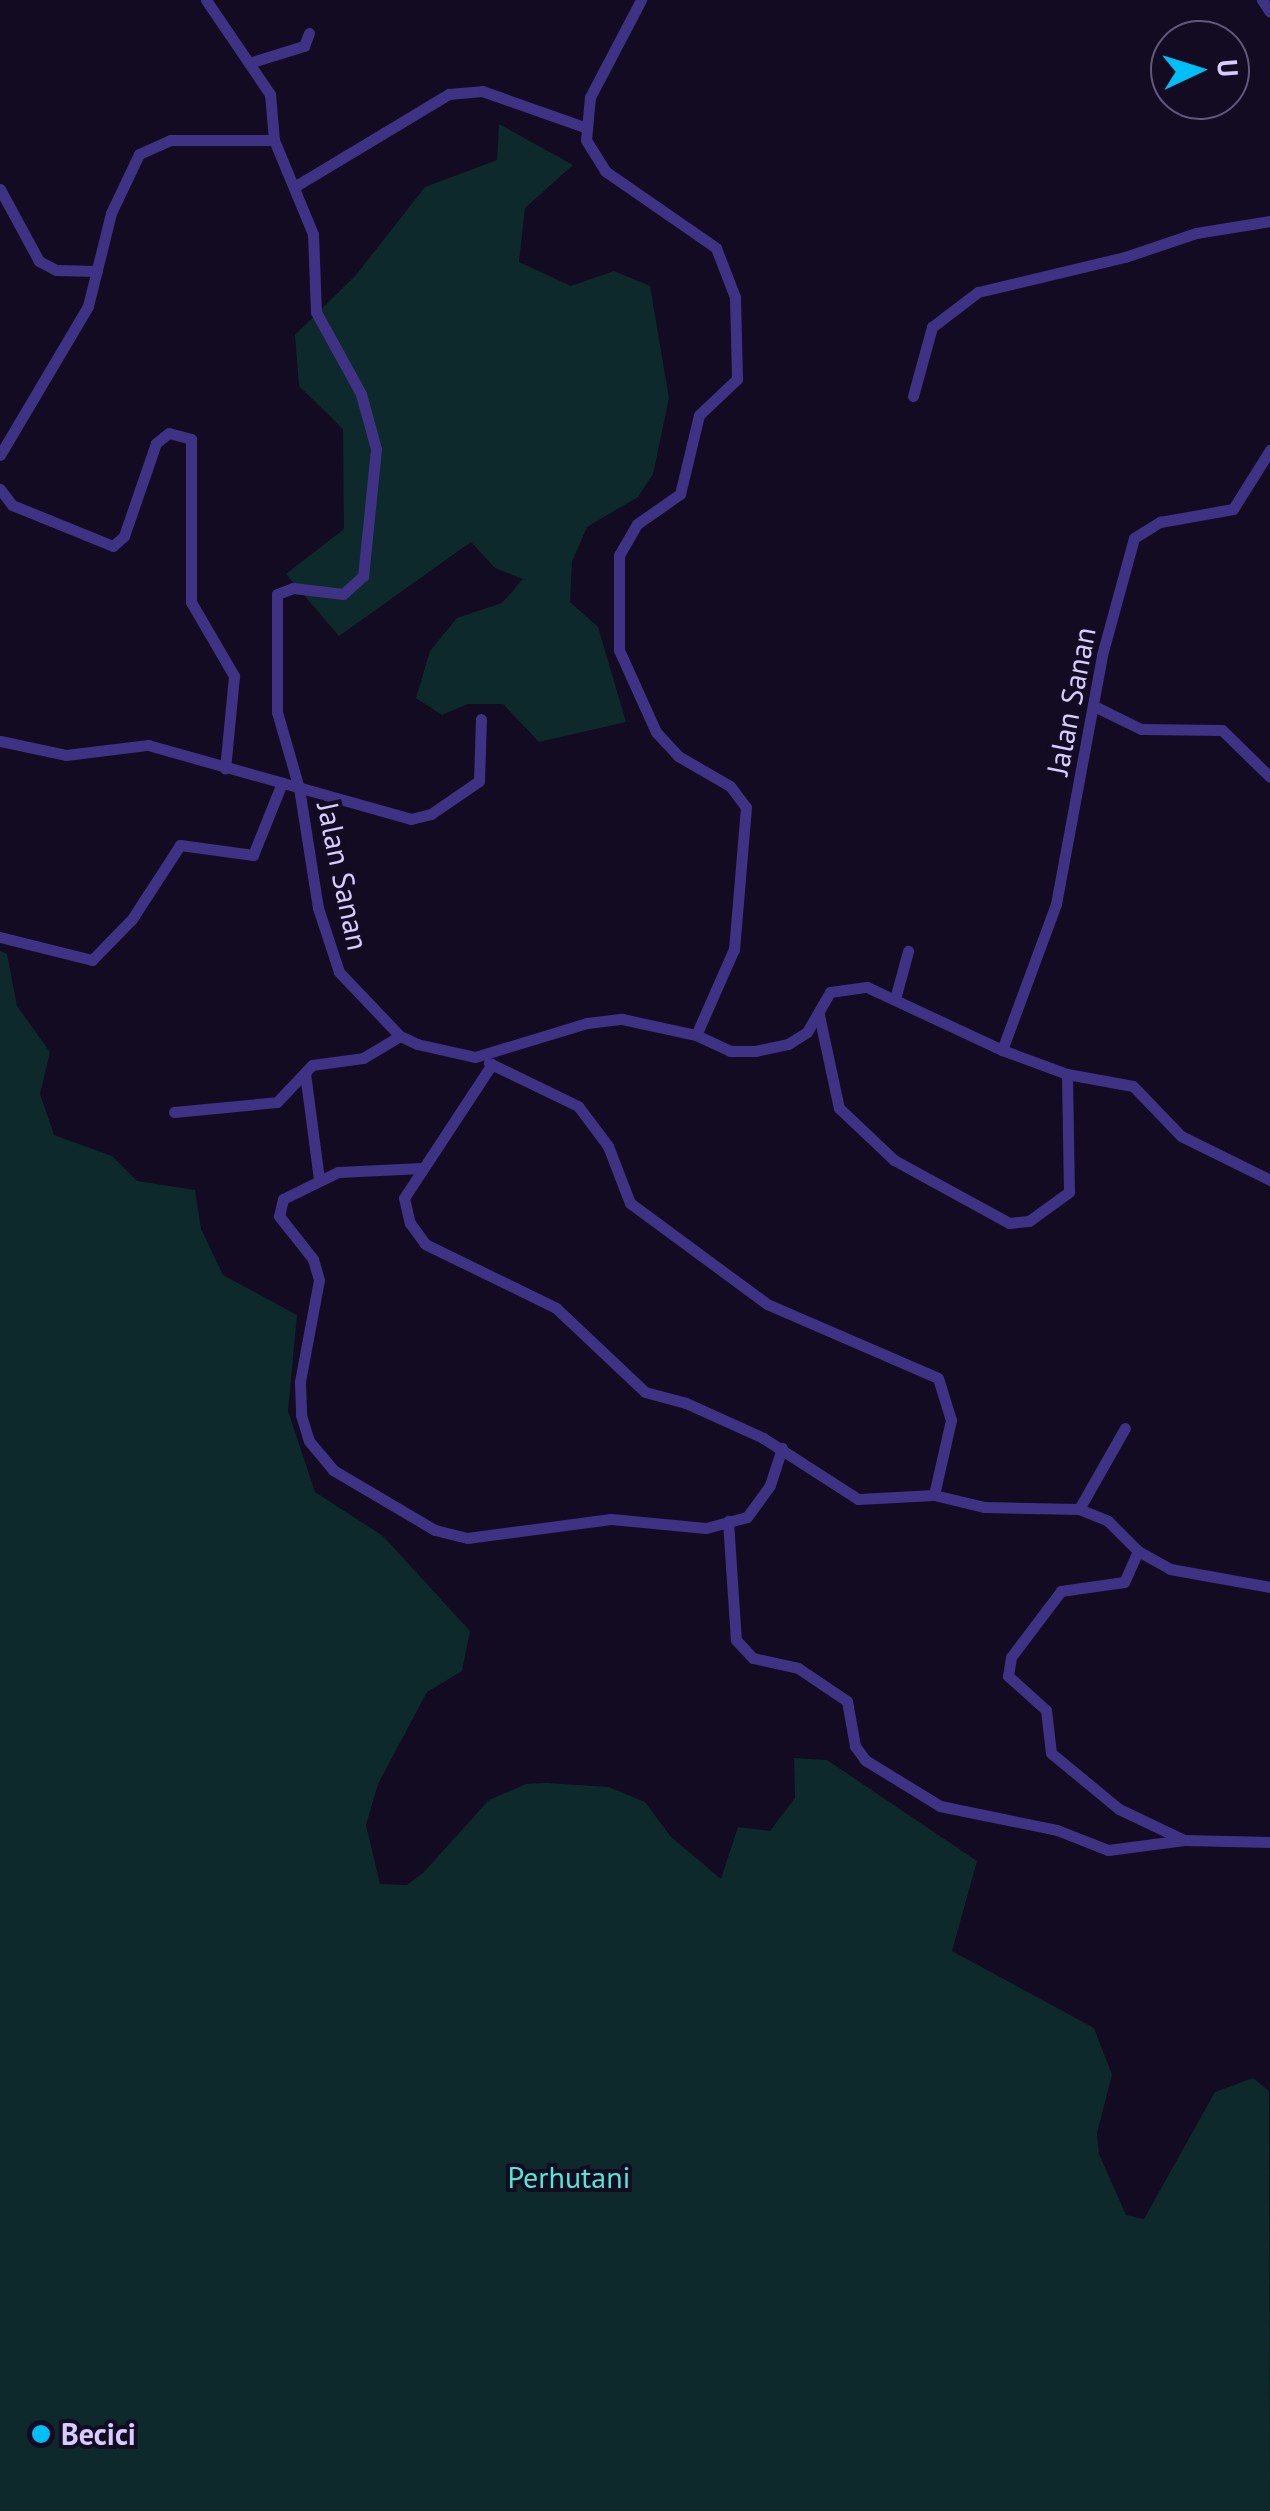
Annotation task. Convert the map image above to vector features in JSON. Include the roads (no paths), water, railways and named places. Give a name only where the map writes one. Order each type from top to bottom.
[{"type":"street","name":"Jalan Sanan","points":[[206,0],[270,94],[274,140],[313,234],[316,312],[362,394],[376,450],[363,576],[344,594],[293,588],[277,594],[277,712],[300,788],[315,891],[339,972],[400,1036]]},
{"type":"street","points":[[640,0],[590,96],[584,127],[605,171],[716,248],[735,297],[737,379],[699,416],[680,494],[637,524],[620,555],[619,650],[656,732],[678,756],[730,786],[746,807],[734,950],[696,1035]]},
{"type":"street","points":[[1262,0],[1270,12]]},
{"type":"street","points":[[249,62],[304,46],[309,33]]},
{"type":"street","points":[[294,187],[449,94],[482,91],[584,127]]},
{"type":"street","points":[[0,456],[80,323],[111,212],[146,147],[170,140],[274,140]]},
{"type":"street","points":[[0,189],[39,261],[56,270],[97,270]]},
{"type":"street","points":[[913,396],[932,327],[978,292],[1125,258],[1196,233],[1270,222]]},
{"type":"street","points":[[0,488],[12,505],[112,546],[124,536],[156,442],[169,434],[191,439],[191,602],[234,676],[225,769]]},
{"type":"street","name":"Jalan Sanan","points":[[1002,1050],[1056,904],[1094,706],[1134,538],[1160,522],[1233,509],[1270,450]]},
{"type":"street","points":[[1094,706],[1141,729],[1222,730],[1270,777]]},
{"type":"street","points":[[0,741],[66,754],[148,744],[400,818],[431,814],[479,781],[480,719]]},
{"type":"street","points":[[0,937],[92,960],[132,919],[180,845],[253,855],[282,783]]},
{"type":"street","points":[[895,999],[908,951]]},
{"type":"street","points":[[475,1058],[604,1021],[646,1022],[696,1035],[730,1051],[755,1051],[788,1044],[819,1015],[826,994],[866,987],[1002,1050],[1067,1074],[1132,1086],[1181,1136],[1270,1180]]},
{"type":"street","points":[[819,1015],[839,1108],[894,1160],[1008,1223],[1029,1221],[1069,1192],[1067,1074]]},
{"type":"street","points":[[174,1112],[277,1102],[312,1065],[363,1058],[400,1036],[492,1064],[578,1106],[608,1146],[630,1203],[767,1304],[938,1378],[951,1420],[934,1494]]},
{"type":"street","points":[[492,1064],[404,1198],[410,1223],[426,1244],[556,1308],[645,1392],[686,1403],[782,1448],[823,1482],[858,1499],[934,1494],[984,1508],[1079,1509],[1108,1520],[1138,1551],[1170,1569],[1270,1587]]},
{"type":"street","points":[[305,1073],[319,1179]]},
{"type":"street","points":[[422,1168],[364,1167],[319,1179],[283,1199],[279,1216],[317,1267],[301,1415],[309,1441],[332,1470],[435,1530],[467,1538],[610,1520],[664,1519],[706,1528],[747,1516],[770,1485],[782,1448]]},
{"type":"street","points":[[1079,1509],[1125,1428]]},
{"type":"street","points":[[728,1522],[736,1640],[753,1658],[798,1668],[847,1702],[855,1746],[864,1760],[940,1806],[1043,1826],[1108,1850],[1184,1840],[1270,1842]]},
{"type":"street","points":[[1138,1551],[1124,1582],[1061,1591],[1011,1657],[1008,1676],[1046,1710],[1051,1753],[1120,1809],[1184,1840]]},
{"type":"place","name":"Becici","points":[[41,2434]]},
{"type":"park label","name":"Perhutani","points":[[569,2177]]}]
